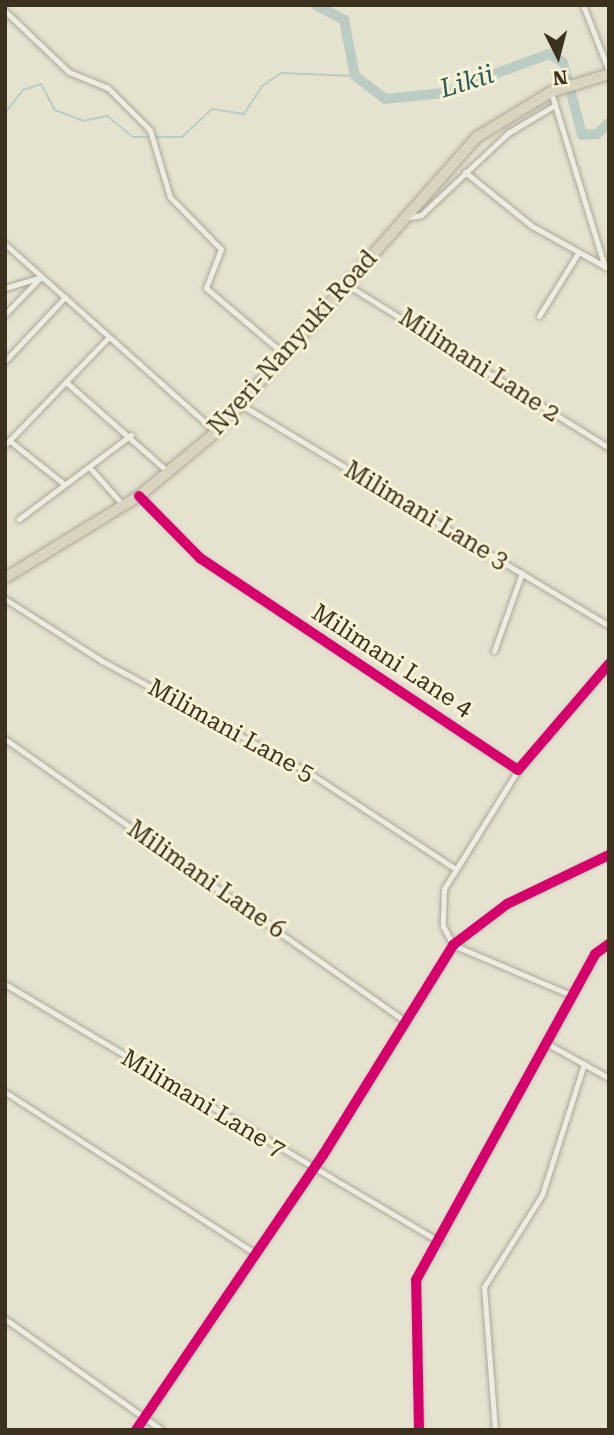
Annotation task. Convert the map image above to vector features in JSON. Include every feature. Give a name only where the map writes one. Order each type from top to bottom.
[{"type":"highway","name":"Nyeri-Nanyuki Road","points":[[5,578],[139,496],[216,432],[287,357],[349,286],[403,218],[477,137],[551,92],[609,73]]},
{"type":"street","points":[[583,5],[609,73]]},
{"type":"street","points":[[5,11],[69,72],[108,88],[149,130],[170,197],[221,249],[206,288],[287,357]]},
{"type":"street","points":[[551,92],[607,266]]},
{"type":"street","points":[[403,218],[421,215],[508,133],[555,105]]},
{"type":"street","points":[[465,172],[577,255],[607,266]]},
{"type":"street","points":[[5,244],[216,432]]},
{"type":"street","points":[[539,316],[577,255]]},
{"type":"street","points":[[5,288],[41,277]]},
{"type":"street","points":[[5,314],[41,277]]},
{"type":"street","name":"Milimani Lane 2","points":[[349,286],[609,448]]},
{"type":"street","points":[[5,361],[65,297]]},
{"type":"street","points":[[64,484],[7,443],[108,338]]},
{"type":"street","points":[[66,382],[131,435],[168,472]]},
{"type":"street","name":"Milimani Lane 3","points":[[243,406],[609,626]]},
{"type":"street","points":[[19,519],[131,435]]},
{"type":"street","points":[[89,467],[124,506]]},
{"type":"street","name":"Milimani Lane 4","points":[[139,496],[201,558],[518,770]]},
{"type":"street","points":[[494,651],[522,573]]},
{"type":"street","name":"Milimani Lane 5","points":[[5,599],[102,661],[311,774],[454,868]]},
{"type":"street","points":[[573,996],[453,946],[441,908],[454,868],[518,770],[609,664]]},
{"type":"street","name":"Milimani Lane 6","points":[[5,739],[406,1022]]},
{"type":"street","points":[[136,1430],[312,1168],[453,946],[506,904],[609,855]]},
{"type":"street","points":[[419,1430],[413,1289],[595,954],[609,944]]},
{"type":"street","name":"Milimani Lane 7","points":[[5,984],[440,1242]]},
{"type":"street","points":[[546,1043],[609,1077]]},
{"type":"street","points":[[495,1430],[484,1287],[542,1195],[584,1064]]},
{"type":"street","points":[[5,1092],[255,1253]]},
{"type":"street","points":[[5,1319],[162,1430]]},
{"type":"waterway","name":"Likii","points":[[316,5],[344,20],[355,76],[385,99],[444,93],[549,54],[563,62],[582,135],[597,134],[609,123]]},
{"type":"waterway","points":[[154,137],[182,137],[212,109],[244,114],[262,86],[281,73],[355,76]]},
{"type":"waterway","points":[[5,113],[23,90],[41,84],[55,110],[83,121],[107,116],[133,137],[148,137]]},
{"type":"cycle path","points":[[139,496],[200,558],[518,770],[609,664]]},
{"type":"cycle path","points":[[136,1430],[323,1155],[453,945],[507,904],[609,855]]},
{"type":"cycle path","points":[[419,1430],[416,1280],[595,954],[609,944]]}]
